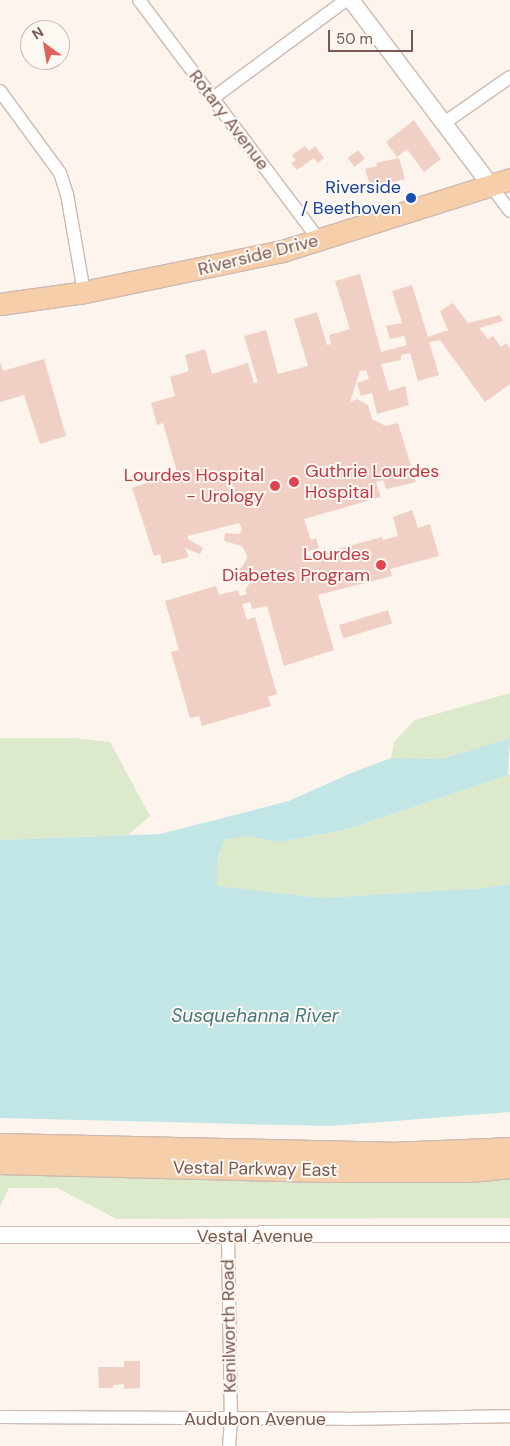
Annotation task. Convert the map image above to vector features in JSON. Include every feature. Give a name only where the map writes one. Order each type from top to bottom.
[{"type":"main road","name":"Riverside Drive","points":[[0,304],[84,292],[217,266],[319,240],[500,182]]},
{"type":"main road","name":"Vestal Parkway East","points":[[0,1144],[391,1152],[510,1148]]},
{"type":"main road","name":"Vestal Parkway East","points":[[0,1163],[323,1171],[470,1171],[510,1167]]},
{"type":"street","name":"Rotary Avenue","points":[[139,0],[319,240]]},
{"type":"street","points":[[213,98],[346,0]]},
{"type":"street","points":[[351,0],[444,123],[500,182],[510,211]]},
{"type":"street","points":[[444,123],[510,77]]},
{"type":"street","points":[[0,91],[60,173],[67,194],[84,292]]},
{"type":"street","name":"Vestal Avenue","points":[[0,1235],[510,1234]]},
{"type":"street","name":"Kenilworth Road","points":[[228,1236],[231,1420],[229,1446]]},
{"type":"street","name":"Audubon Avenue","points":[[0,1417],[231,1420],[510,1416]]},
{"type":"green space","points":[[510,693],[510,738],[442,759],[391,758],[394,742],[415,720]]},
{"type":"green space","points":[[0,738],[73,738],[110,742],[150,816],[128,835],[0,840]]},
{"type":"green space","points":[[510,774],[510,884],[485,888],[322,898],[217,886],[217,860],[224,840],[246,836],[280,842],[348,829]]},
{"type":"green space","points":[[0,1174],[409,1183],[510,1176],[510,1218],[117,1219],[57,1188],[9,1188],[0,1207]]},
{"type":"water","name":"Susquehanna River","points":[[510,738],[508,775],[348,829],[280,842],[246,836],[224,840],[217,860],[217,886],[322,898],[485,888],[510,884],[510,1112],[330,1126],[0,1118],[0,840],[160,834],[289,801],[349,774],[391,758],[442,759]]},
{"type":"building","points":[[414,120],[441,159],[424,172],[407,149],[397,157],[386,142]]},
{"type":"building","points":[[305,146],[309,151],[315,146],[324,158],[318,163],[314,158],[297,170],[291,163],[296,160],[292,155]]},
{"type":"building","points":[[358,150],[365,159],[355,167],[348,158]]},
{"type":"building","points":[[399,158],[405,179],[389,183],[390,187],[372,192],[365,169],[377,166],[376,163]]},
{"type":"building","points":[[360,274],[381,352],[407,345],[404,336],[390,339],[386,326],[402,323],[392,291],[412,285],[428,337],[448,330],[440,311],[453,303],[468,323],[500,315],[503,321],[479,328],[488,339],[493,336],[501,347],[506,343],[510,348],[510,384],[485,402],[440,340],[429,342],[439,375],[418,381],[410,353],[401,355],[401,360],[381,364],[389,391],[405,386],[409,405],[377,414],[372,393],[361,396],[357,383],[369,379],[366,370],[360,371],[350,402],[357,399],[368,405],[372,419],[386,426],[398,423],[416,482],[386,489],[383,480],[376,482],[381,497],[304,519],[311,540],[316,538],[319,548],[305,552],[307,557],[382,537],[383,540],[398,536],[393,517],[412,510],[418,528],[430,524],[439,556],[390,569],[392,576],[318,595],[334,650],[284,666],[267,606],[252,609],[250,602],[242,604],[247,620],[255,617],[277,694],[268,697],[271,706],[202,726],[199,716],[190,718],[171,652],[179,650],[165,601],[216,586],[219,595],[238,590],[240,596],[247,594],[245,590],[257,573],[252,572],[237,581],[234,572],[242,567],[247,558],[246,553],[242,546],[224,541],[225,533],[240,534],[242,528],[239,523],[188,536],[188,539],[203,548],[200,554],[185,548],[189,557],[162,564],[160,554],[154,556],[132,488],[177,472],[163,423],[157,425],[151,403],[175,396],[170,377],[189,371],[185,355],[205,349],[212,374],[248,363],[254,383],[258,383],[244,336],[266,330],[278,374],[308,366],[294,319],[317,312],[327,345],[331,344],[329,335],[350,329],[335,281]]},
{"type":"building","points":[[44,359],[66,436],[40,444],[24,395],[0,402],[0,362],[3,371]]},
{"type":"building","points":[[388,610],[392,623],[343,638],[339,625]]},
{"type":"building","points":[[124,1361],[140,1361],[140,1388],[124,1389],[124,1384],[113,1385],[113,1388],[99,1388],[98,1367],[124,1367]]},
{"type":"place","name":"Riverside / Beethoven","points":[[411,198]]},
{"type":"place","name":"Guthrie Lourdes Hospital","points":[[294,482]]},
{"type":"place","name":"Lourdes Hospital - Urology","points":[[275,486]]},
{"type":"place","name":"Lourdes Diabetes Program","points":[[381,565]]}]
